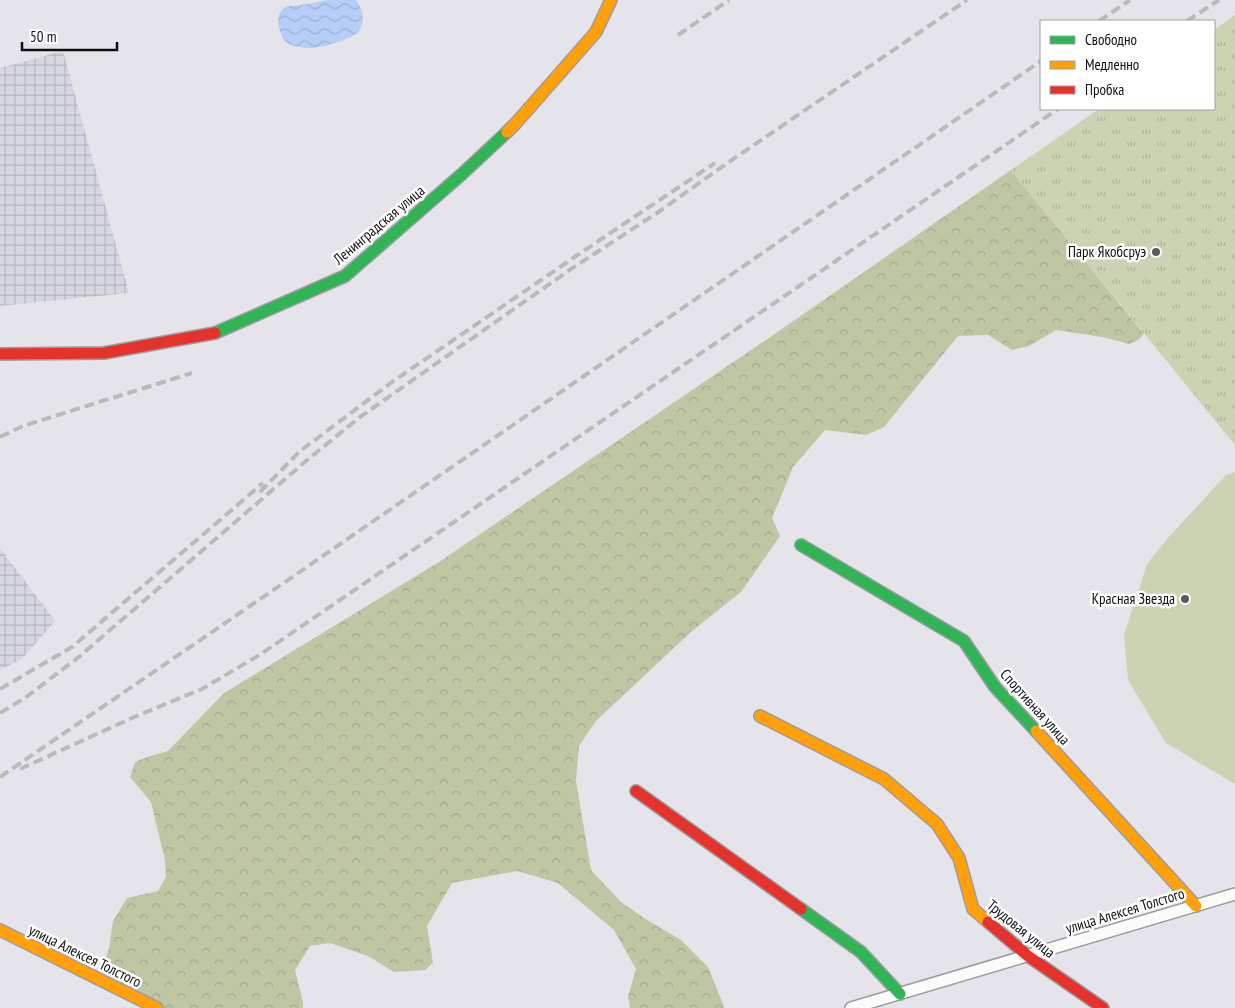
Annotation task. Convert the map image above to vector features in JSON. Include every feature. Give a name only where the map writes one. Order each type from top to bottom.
[{"type":"street","name":"Ленинградская улица","points":[[0,354],[104,353],[214,333],[345,276],[462,174],[516,123],[596,32],[611,0]]},
{"type":"street","name":"Спортивная улица","points":[[801,545],[964,641],[995,687],[1196,906]]},
{"type":"street","name":"Трудовая улица","points":[[760,716],[884,779],[937,824],[959,858],[973,909],[1028,956],[1102,1008]]},
{"type":"street","points":[[636,790],[861,952],[900,994]]},
{"type":"street","name":"улица Алексея Толстого","points":[[851,1008],[1235,894]]},
{"type":"street","name":"улица Алексея Толстого","points":[[0,930],[156,1008]]},
{"type":"shaded area","points":[[63,51],[129,293],[0,306],[0,68]]},
{"type":"shaded area","points":[[0,548],[55,621],[22,659],[0,670]]},
{"type":"green space","name":"Парк Якобсруэ","points":[[1235,15],[1235,445],[1011,170],[1098,110],[1215,110],[1215,29]]},
{"type":"green space","points":[[1011,170],[1144,334],[1138,340],[1129,344],[1103,337],[1056,330],[1029,346],[1012,350],[988,335],[958,336],[884,427],[866,435],[825,430],[793,467],[772,518],[780,536],[741,592],[692,631],[596,721],[579,746],[576,781],[591,870],[621,902],[681,940],[708,967],[724,1008],[630,1008],[628,997],[636,969],[614,930],[558,883],[517,871],[452,883],[427,926],[433,963],[425,970],[394,972],[368,956],[330,943],[310,946],[295,970],[303,1008],[159,1008],[112,981],[103,965],[109,949],[113,921],[127,898],[158,891],[166,877],[165,860],[151,802],[130,777],[135,762],[168,751],[224,693],[439,562],[766,340]]},
{"type":"green space","name":"Красная Звезда","points":[[1235,472],[1235,783],[1233,783],[1166,743],[1128,680],[1124,635],[1147,564],[1168,538],[1226,475]]},
{"type":"water","points":[[327,0],[356,0],[363,20],[355,35],[316,48],[298,47],[284,40],[278,24],[283,9],[289,6]]},
{"type":"railway","points":[[678,35],[729,0]]},
{"type":"railway","points":[[0,713],[25,698],[80,656],[306,461],[360,417],[571,269],[657,213],[967,0]]},
{"type":"railway","points":[[1100,20],[1130,0]]},
{"type":"railway","points":[[1189,20],[1219,0]]},
{"type":"railway","points":[[0,777],[1040,62]]},
{"type":"railway","points":[[20,769],[132,718],[202,689],[261,654],[1057,110]]},
{"type":"railway","points":[[260,492],[299,452],[392,382],[715,163]]},
{"type":"railway","points":[[0,437],[23,426],[192,373]]},
{"type":"railway","points":[[0,689],[72,647],[263,483]]},
{"type":"traffic: fast","points":[[215,333],[345,276],[507,132]]},
{"type":"traffic: fast","points":[[801,545],[964,641],[995,687],[1036,731]]},
{"type":"traffic: fast","points":[[801,909],[861,952],[900,994]]},
{"type":"traffic: slow","points":[[507,132],[596,32],[611,0]]},
{"type":"traffic: slow","points":[[760,716],[884,779],[937,824],[959,858],[973,909],[988,922]]},
{"type":"traffic: slow","points":[[1036,731],[1196,906]]},
{"type":"traffic: slow","points":[[0,930],[157,1008]]},
{"type":"traffic: jam","points":[[0,354],[104,353],[215,333]]},
{"type":"traffic: jam","points":[[636,791],[801,909]]},
{"type":"traffic: jam","points":[[988,922],[1028,956],[1103,1008]]},
{"type":"place","name":"Парк Якобсруэ","points":[[1156,252]]},
{"type":"place","name":"Красная Звезда","points":[[1185,599]]}]
